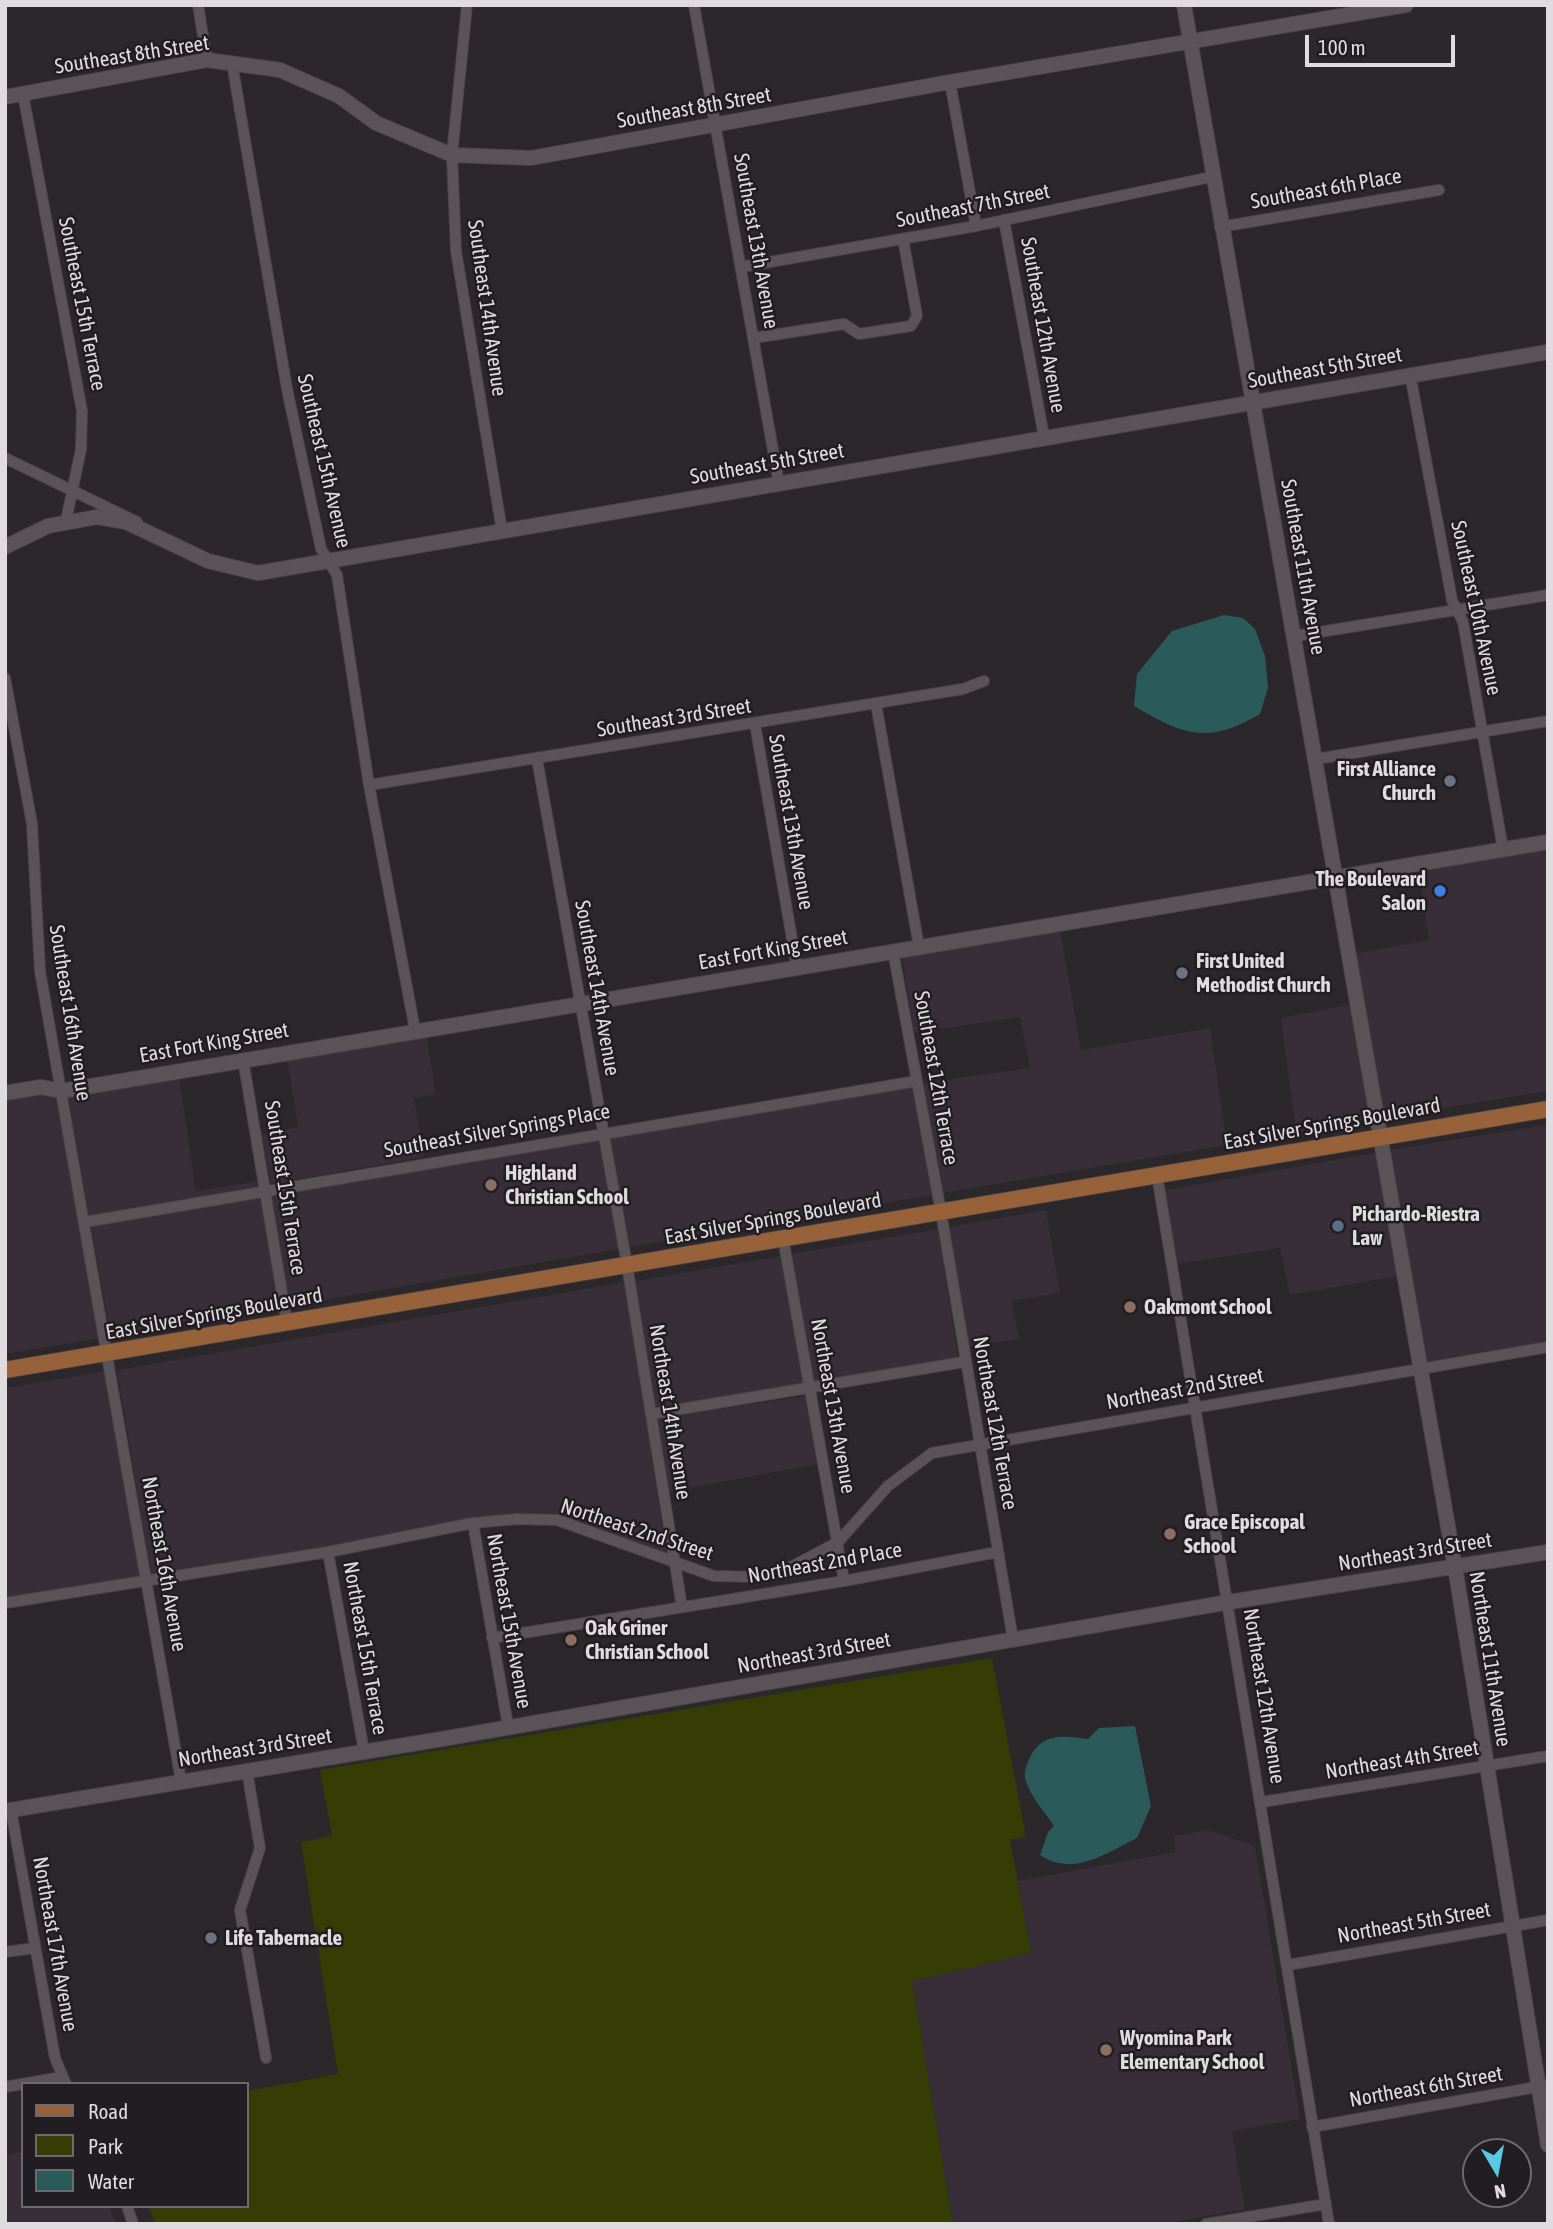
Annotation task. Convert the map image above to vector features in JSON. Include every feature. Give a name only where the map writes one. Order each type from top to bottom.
[{"type":"main road","name":"East Silver Springs Boulevard","points":[[5,1370],[1548,1109]]},
{"type":"street","points":[[198,5],[207,60]]},
{"type":"street","name":"Southeast 14th Avenue","points":[[467,5],[452,155],[456,251],[502,531]]},
{"type":"street","name":"Southeast 13th Avenue","points":[[694,5],[779,484]]},
{"type":"street","name":"Southeast 11th Avenue","points":[[1184,5],[1211,177],[1295,636],[1381,1137]]},
{"type":"street","name":"Southeast 8th Street","points":[[5,97],[207,60],[280,71],[339,96],[376,123],[452,155],[531,158],[950,82],[1406,5]]},
{"type":"street","name":"Southeast 15th Avenue","points":[[232,63],[287,389],[313,513],[326,560],[337,575],[369,785],[415,1030]]},
{"type":"street","points":[[950,82],[976,226]]},
{"type":"street","name":"Southeast 15th Terrace","points":[[23,94],[82,411],[81,449],[66,521]]},
{"type":"street","name":"Southeast 7th Street","points":[[741,267],[976,226],[1211,177]]},
{"type":"street","name":"Southeast 6th Place","points":[[1220,227],[1439,190]]},
{"type":"street","name":"Southeast 12th Avenue","points":[[1004,220],[1044,437]]},
{"type":"street","points":[[753,338],[844,324],[859,334],[911,326],[917,316],[903,239]]},
{"type":"street","name":"Southeast 5th Street","points":[[5,547],[29,534],[66,521],[97,517],[126,522],[208,561],[258,573],[1548,352]]},
{"type":"street","name":"Southeast 10th Avenue","points":[[1410,374],[1456,611],[1463,621],[1503,849]]},
{"type":"street","points":[[5,458],[133,518],[146,532]]},
{"type":"street","points":[[1295,636],[1548,595]]},
{"type":"street","name":"Southeast 16th Avenue","points":[[5,678],[32,824],[40,971],[109,1353]]},
{"type":"street","name":"Southeast 3rd Street","points":[[369,785],[876,704],[963,689],[985,681]]},
{"type":"street","points":[[876,704],[919,947]]},
{"type":"street","points":[[1316,759],[1548,721]]},
{"type":"street","name":"Southeast 13th Avenue","points":[[755,724],[797,968]]},
{"type":"street","name":"Southeast 14th Avenue","points":[[537,759],[627,1265]]},
{"type":"street","name":"East Fort King Street","points":[[5,1093],[41,1087],[62,1091],[1548,842]]},
{"type":"street","name":"Southeast 12th Terrace","points":[[893,951],[941,1212]]},
{"type":"street","name":"Southeast 15th Terrace","points":[[243,1059],[267,1190],[287,1323]]},
{"type":"street","name":"Southeast Silver Springs Place","points":[[85,1222],[603,1132],[917,1081]]},
{"type":"street","name":"Northeast 11th Avenue","points":[[1381,1137],[1418,1368],[1455,1567],[1511,1925],[1543,2085],[1548,2145]]},
{"type":"street","name":"Northeast 12th Avenue","points":[[1157,1175],[1262,1802],[1312,2127],[1331,2222]]},
{"type":"street","name":"Northeast 12th Terrace","points":[[941,1212],[964,1362],[1013,1640]]},
{"type":"street","name":"Northeast 13th Avenue","points":[[783,1238],[844,1581]]},
{"type":"street","name":"Northeast 14th Avenue","points":[[627,1265],[682,1607]]},
{"type":"street","name":"Northeast 2nd Street","points":[[5,1603],[328,1552],[473,1523],[517,1519],[558,1520],[673,1564],[713,1576],[762,1576],[790,1567],[838,1542],[888,1486],[932,1453],[1548,1347]]},
{"type":"street","name":"Northeast 16th Avenue","points":[[109,1353],[181,1782]]},
{"type":"street","points":[[651,1414],[964,1362]]},
{"type":"street","name":"Northeast 15th Avenue","points":[[473,1523],[508,1726]]},
{"type":"street","name":"Northeast 15th Terrace","points":[[328,1552],[364,1751]]},
{"type":"street","name":"Northeast 2nd Place","points":[[492,1637],[844,1581],[998,1552]]},
{"type":"street","name":"Northeast 3rd Street","points":[[8,1810],[1229,1602],[1548,1552]]},
{"type":"street","points":[[762,1576],[766,1593]]},
{"type":"street","name":"Northeast 4th Street","points":[[1262,1802],[1548,1756]]},
{"type":"street","points":[[247,1771],[260,1848],[240,1910],[266,2058]]},
{"type":"street","name":"Northeast 17th Avenue","points":[[8,1810],[64,2080]]},
{"type":"street","name":"Northeast 5th Street","points":[[1288,1965],[1548,1920]]},
{"type":"street","points":[[5,1952],[35,1948]]},
{"type":"street","name":"Northeast 6th Street","points":[[1312,2127],[1543,2085]]},
{"type":"street","points":[[1206,2224],[1326,2204]]},
{"type":"shaded area","points":[[1548,848],[1548,1091],[1383,1118],[1354,954],[1429,940],[1418,870]]},
{"type":"shaded area","points":[[1060,930],[1081,1050],[1210,1028],[1227,1145],[943,1193],[922,1083],[1030,1068],[1020,1017],[914,1033],[902,955]]},
{"type":"shaded area","points":[[1352,1004],[1373,1120],[1296,1133],[1281,1018]]},
{"type":"shaded area","points":[[426,1034],[436,1094],[414,1098],[424,1156],[445,1153],[271,1184],[262,1135],[298,1127],[287,1058]]},
{"type":"shaded area","points":[[179,1077],[196,1191],[260,1181],[260,1186],[89,1216],[68,1096]]},
{"type":"shaded area","points":[[913,1087],[933,1195],[629,1247],[609,1137]]},
{"type":"shaded area","points":[[41,1093],[58,1096],[101,1338],[5,1354],[5,1098]]},
{"type":"shaded area","points":[[1546,1125],[1548,1341],[1422,1362],[1389,1150]]},
{"type":"shaded area","points":[[599,1139],[619,1249],[289,1306],[272,1195]]},
{"type":"shaded area","points":[[1379,1152],[1398,1276],[1290,1295],[1280,1248],[1177,1264],[1165,1190]]},
{"type":"shaded area","points":[[262,1197],[279,1307],[111,1336],[91,1227]]},
{"type":"shaded area","points":[[1046,1210],[1060,1293],[1012,1301],[1019,1339],[967,1347],[948,1227]]},
{"type":"shaded area","points":[[938,1229],[958,1358],[814,1383],[791,1254]]},
{"type":"shaded area","points":[[781,1256],[804,1384],[655,1407],[635,1281]]},
{"type":"shaded area","points":[[625,1282],[667,1556],[559,1515],[517,1513],[477,1517],[327,1546],[151,1574],[117,1370]]},
{"type":"shaded area","points":[[107,1371],[141,1576],[5,1597],[5,1388]]},
{"type":"shaded area","points":[[806,1396],[818,1464],[668,1492],[657,1419]]},
{"type":"shaded area","name":"Wyomina Park Elementary School","points":[[1208,1830],[1255,1846],[1300,2119],[1232,2131],[1245,2209],[1163,2224],[953,2224],[911,1981],[1030,1953],[1018,1881],[1175,1852],[1174,1836]]},
{"type":"shaded area","points":[[21,2152],[21,2208],[110,2208],[117,2224],[5,2224],[5,2155]]},
{"type":"green space","points":[[992,1658],[1026,1837],[1010,1840],[1031,1953],[912,1981],[953,2224],[155,2224],[150,2208],[248,2208],[248,2091],[338,2074],[301,1842],[332,1836],[320,1770]]},
{"type":"water","points":[[1224,615],[1243,618],[1255,629],[1265,656],[1268,688],[1260,714],[1242,724],[1210,733],[1167,724],[1134,706],[1137,674],[1172,631]]},
{"type":"water","points":[[1135,1726],[1151,1806],[1137,1838],[1101,1856],[1077,1864],[1052,1861],[1040,1855],[1048,1832],[1054,1826],[1033,1797],[1025,1778],[1026,1768],[1038,1746],[1052,1738],[1088,1739],[1099,1728]]},
{"type":"place","name":"First Alliance Church","points":[[1450,781]]},
{"type":"place","name":"The Boulevard Salon","points":[[1440,891]]},
{"type":"place","name":"First United Methodist Church","points":[[1182,973]]},
{"type":"place","name":"Highland Christian School","points":[[491,1185]]},
{"type":"place","name":"Pichardo-Riestra Law","points":[[1338,1226]]},
{"type":"place","name":"Oakmont School","points":[[1130,1307]]},
{"type":"place","name":"Grace Episcopal School","points":[[1170,1534]]},
{"type":"place","name":"Oak Griner Christian School","points":[[571,1640]]},
{"type":"place","name":"Life Tabernacle","points":[[211,1938]]},
{"type":"place","name":"Wyomina Park Elementary School","points":[[1106,2050]]}]
